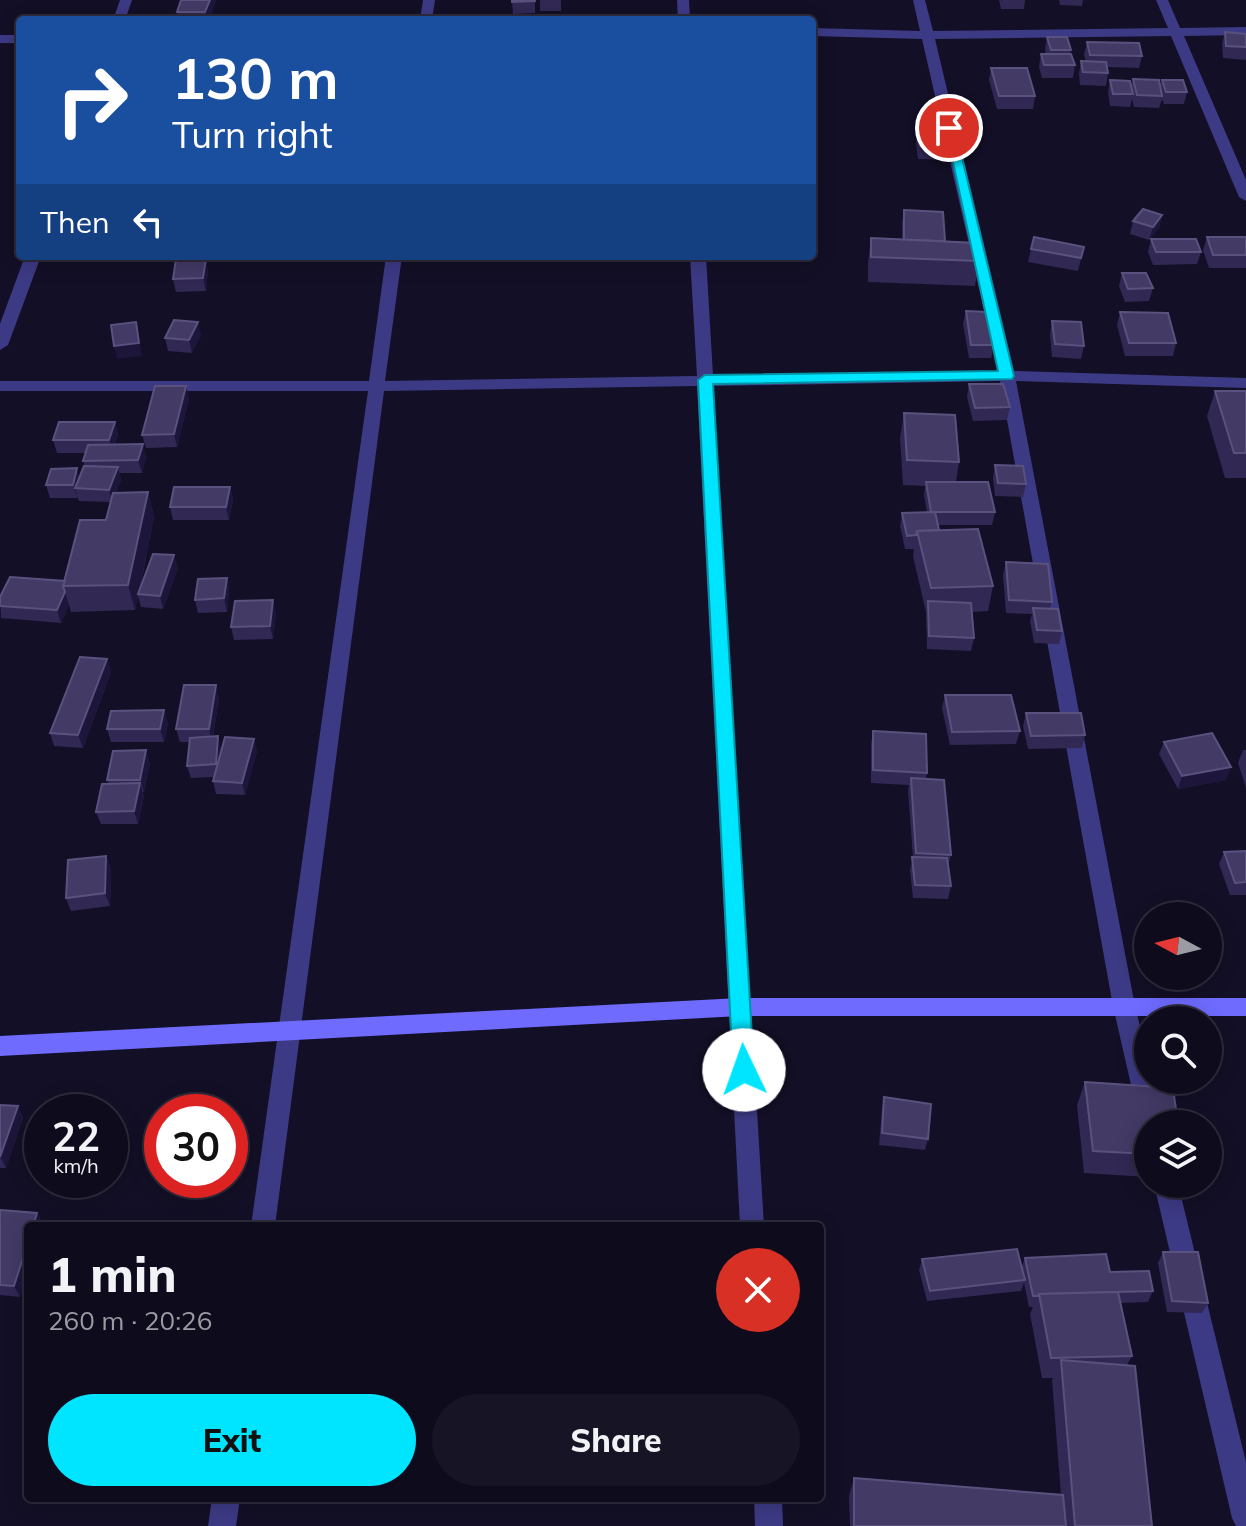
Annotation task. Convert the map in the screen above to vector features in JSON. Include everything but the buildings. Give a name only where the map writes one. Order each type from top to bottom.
[{"type":"street","points":[[919,0],[1007,376],[1124,1006],[1149,1110]]},
{"type":"street","points":[[1162,0],[1246,197]]},
{"type":"street","points":[[816,32],[927,35],[1246,31]]},
{"type":"street","points":[[0,345],[32,260]]},
{"type":"street","points":[[264,1222],[393,260]]},
{"type":"street","points":[[698,260],[752,1222]]},
{"type":"street","points":[[0,386],[376,386],[1007,376],[1246,383]]},
{"type":"street","points":[[0,1046],[740,1007],[1246,1007]]},
{"type":"street","points":[[1169,1198],[1246,1518]]},
{"type":"street","points":[[222,1526],[225,1502]]},
{"type":"street","points":[[768,1502],[769,1526]]},
{"type":"route","points":[[744,1070],[705,380],[1007,376],[949,128]]}]
